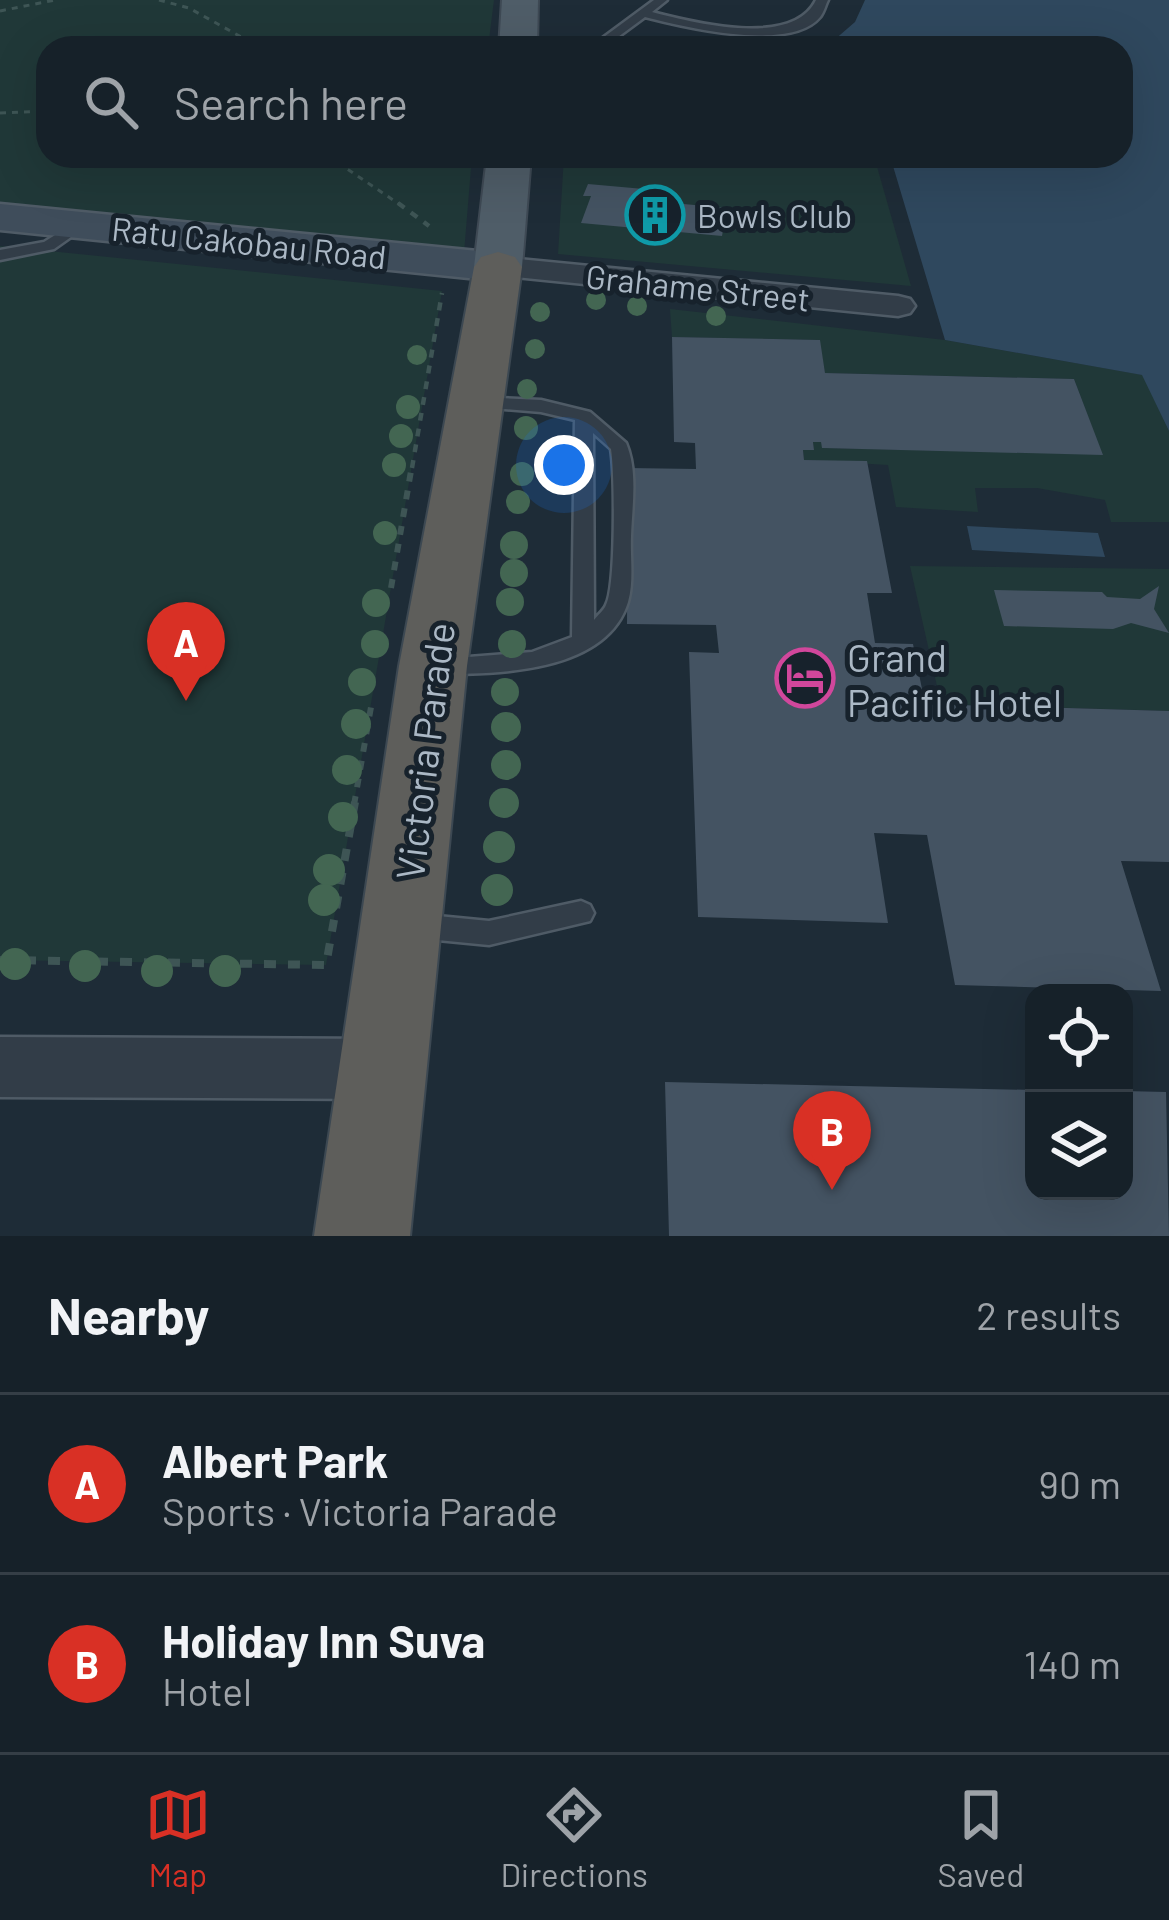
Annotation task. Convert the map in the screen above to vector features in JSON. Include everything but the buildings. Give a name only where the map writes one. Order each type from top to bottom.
[{"type":"highway","name":"Victoria Parade","points":[[362,1236],[401,924],[404,676],[474,402],[470,279]]},
{"type":"main road","points":[[518,36],[520,0]]},
{"type":"main road","points":[[470,279],[505,168]]},
{"type":"main road","name":"Ratu Cakobau Road","points":[[0,217],[470,279]]},
{"type":"street","name":"Grahame Street","points":[[470,279],[898,306]]},
{"type":"street","points":[[0,1067],[380,1070]]},
{"type":"lane","points":[[614,36],[661,0]]},
{"type":"lane","points":[[647,14],[749,32],[781,30],[818,16],[822,0]]},
{"type":"lane","points":[[0,255],[49,246],[81,225]]},
{"type":"lane","points":[[404,676],[544,658],[583,638],[612,614],[619,596],[624,493],[620,447],[584,416],[541,406],[474,402]]},
{"type":"lane","points":[[583,638],[584,416]]},
{"type":"lane","points":[[401,924],[490,933],[581,913]]},
{"type":"path","points":[[0,11],[55,0]]},
{"type":"path","points":[[159,0],[189,8],[239,36]]},
{"type":"path","points":[[0,113],[36,112]]},
{"type":"path","points":[[350,168],[429,226]]},
{"type":"path","points":[[390,593],[470,279]]},
{"type":"path","points":[[0,960],[326,965],[404,676]]},
{"type":"green space","points":[[0,0],[494,0],[490,36],[36,36],[36,168],[471,168],[464,253],[0,206]]},
{"type":"green space","points":[[563,168],[877,168],[911,286],[558,254]]},
{"type":"green space","points":[[0,246],[442,291],[326,965],[0,960]]},
{"type":"green space","points":[[670,309],[945,340],[1143,375],[1169,431],[1169,522],[1111,522],[1105,500],[1037,488],[975,488],[978,512],[896,507],[888,465],[804,460],[803,450],[814,450],[813,442],[821,442],[823,448],[1102,454],[1074,379],[825,373],[819,340],[672,337]]},
{"type":"green space","points":[[910,566],[1169,569],[1169,711],[941,704]]},
{"type":"water","points":[[865,0],[1169,0],[1169,431],[1142,375],[945,340],[894,168],[1133,168],[1133,36],[839,36],[855,22]]},
{"type":"water","points":[[967,526],[1098,533],[1105,557],[972,550]]},
{"type":"place","name":"Bowls Club","points":[[655,215]]},
{"type":"place","name":"Grand Pacific Hotel","points":[[805,678]]},
{"type":"place","name":"Albert Park","points":[[186,701]]},
{"type":"place","name":"Holiday Inn Suva","points":[[832,1190]]}]
